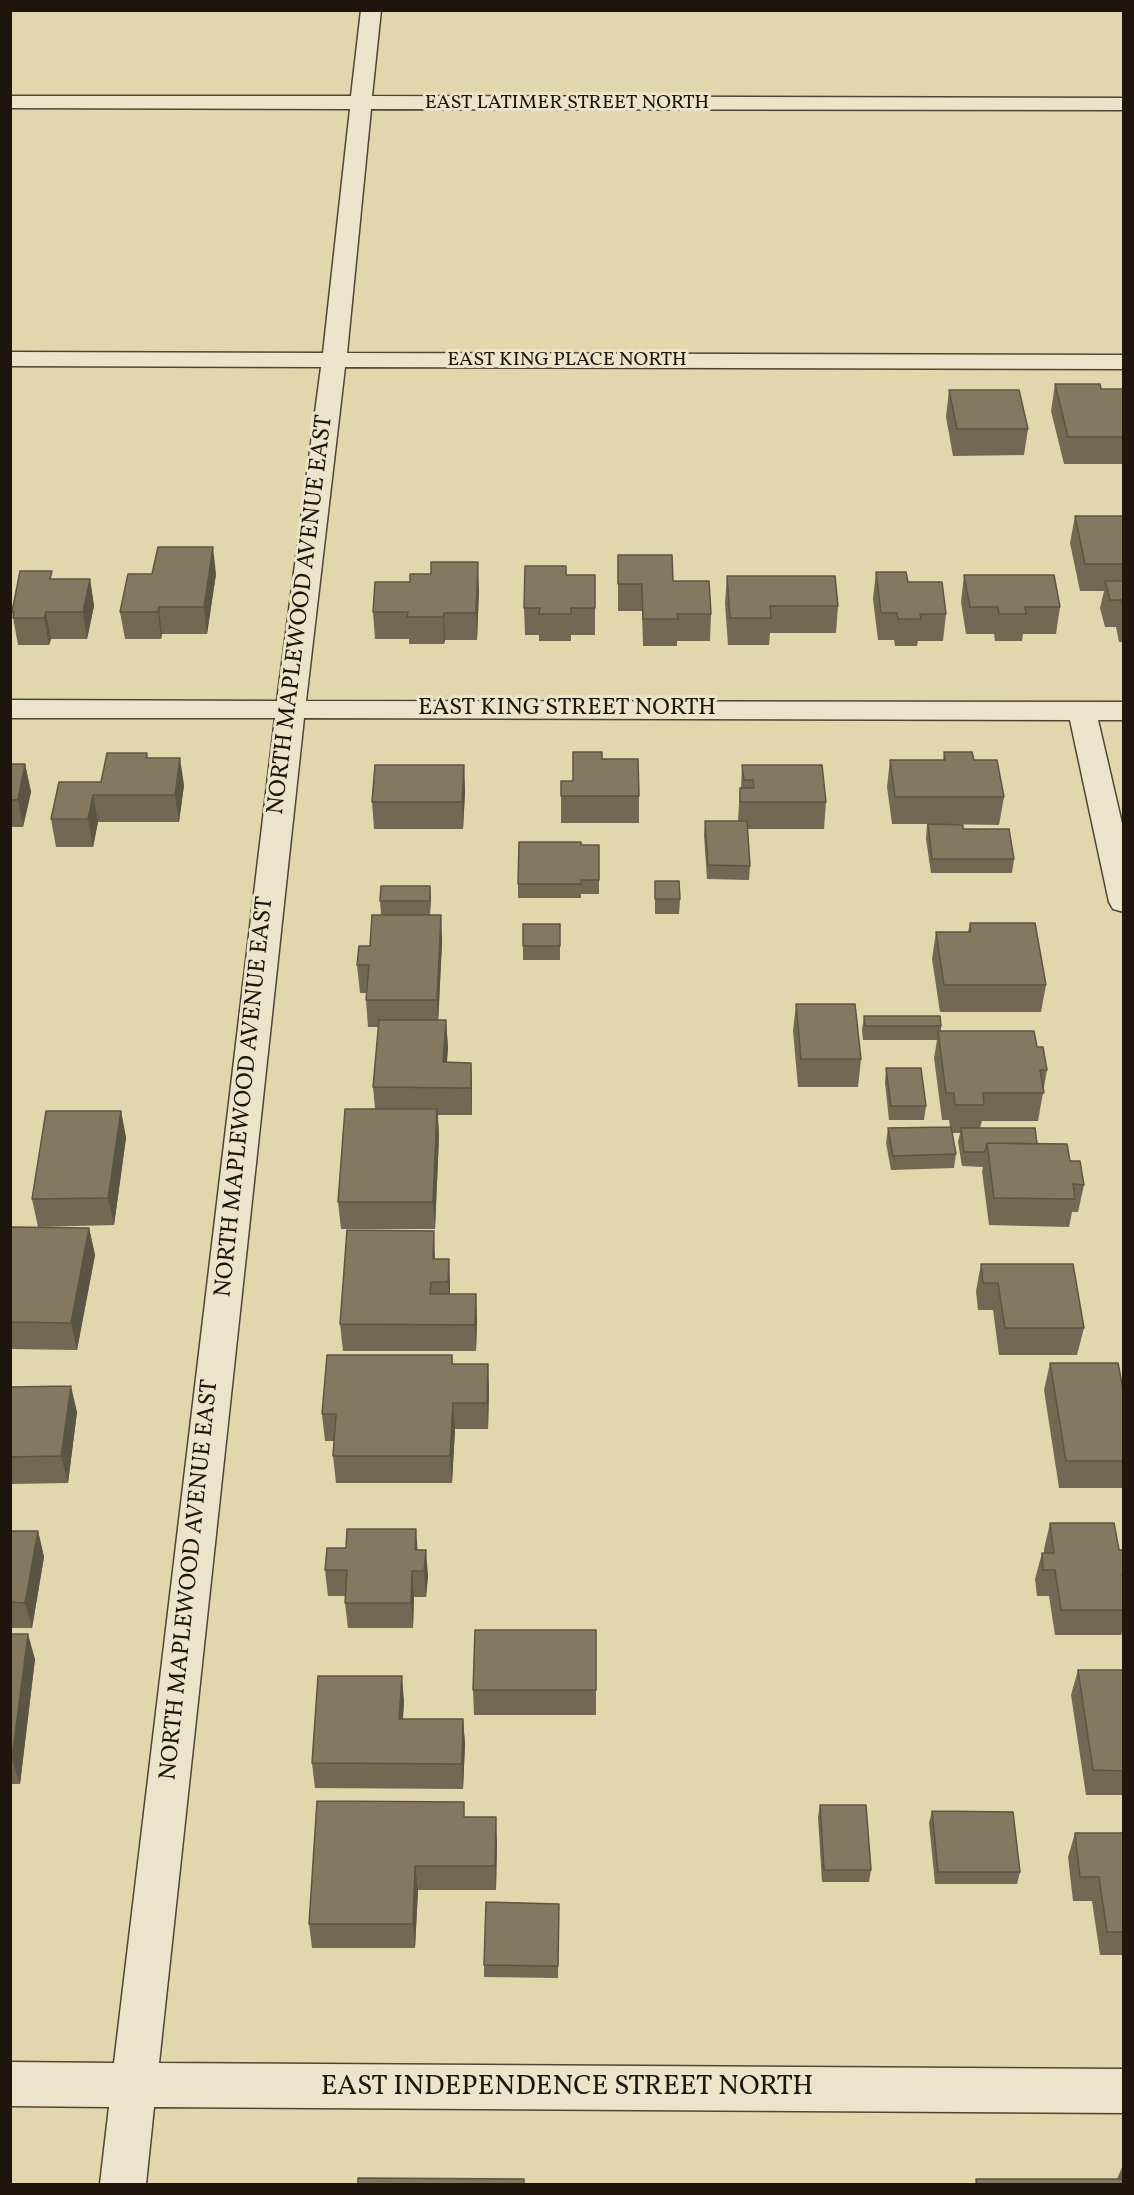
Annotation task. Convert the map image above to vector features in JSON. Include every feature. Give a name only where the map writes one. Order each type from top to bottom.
[{"type":"street","name":"NORTH MAPLEWOOD AVENUE EAST","points":[[123,2184],[290,710],[334,361],[371,10]]},
{"type":"street","name":"EAST LATIMER STREET NORTH","points":[[10,102],[1124,104]]},
{"type":"street","name":"EAST KING PLACE NORTH","points":[[10,359],[1124,362]]},
{"type":"street","name":"EAST KING STREET NORTH","points":[[10,709],[1124,711]]},
{"type":"street","points":[[1082,711],[1124,902]]},
{"type":"street","name":"EAST INDEPENDENCE STREET NORTH","points":[[10,2084],[1124,2091]]},
{"type":"building","points":[[1055,384],[1100,384],[1101,389],[1124,389],[1124,437],[1068,437]]},
{"type":"building","points":[[949,390],[1019,390],[1028,429],[957,429]]},
{"type":"building","points":[[1075,516],[1124,516],[1124,564],[1085,564]]},
{"type":"building","points":[[158,547],[213,547],[204,607],[159,607],[158,612],[120,612],[128,574],[152,574]]},
{"type":"building","points":[[618,555],[672,555],[673,581],[709,581],[711,614],[677,614],[678,619],[643,619],[642,584],[618,584]]},
{"type":"building","points":[[431,562],[478,562],[476,613],[444,613],[443,617],[407,617],[408,612],[373,612],[375,582],[410,582],[410,574],[431,574]]},
{"type":"building","points":[[525,566],[566,566],[566,575],[595,575],[595,608],[571,608],[571,614],[539,614],[540,608],[524,608]]},
{"type":"building","points":[[20,571],[52,571],[50,579],[90,579],[83,612],[46,612],[44,618],[13,618],[14,612],[12,612]]},
{"type":"building","points":[[876,572],[906,572],[908,582],[942,582],[946,614],[920,614],[921,619],[898,619],[897,613],[881,613]]},
{"type":"building","points":[[964,575],[1054,575],[1060,607],[1025,607],[1026,614],[999,614],[998,607],[970,607]]},
{"type":"building","points":[[727,576],[835,576],[838,606],[770,606],[771,618],[730,618]]},
{"type":"building","points":[[1105,581],[1124,581],[1124,611],[1121,600],[1110,600]]},
{"type":"building","points":[[573,752],[602,752],[602,759],[638,759],[639,796],[561,796],[561,781],[573,781]]},
{"type":"building","points":[[944,752],[972,752],[974,760],[997,760],[1004,797],[895,797],[890,760],[945,760]]},
{"type":"building","points":[[107,753],[147,753],[146,758],[180,758],[175,795],[93,795],[88,819],[51,819],[59,782],[101,782]]},
{"type":"building","points":[[10,764],[25,764],[18,800],[10,800]]},
{"type":"building","points":[[375,765],[464,765],[462,802],[372,802]]},
{"type":"building","points":[[742,765],[822,765],[826,802],[740,802],[740,788],[754,788],[753,780],[744,780]]},
{"type":"building","points":[[705,821],[747,821],[750,866],[708,865]]},
{"type":"building","points":[[928,824],[963,825],[963,829],[1009,829],[1014,859],[932,859]]},
{"type":"building","points":[[519,842],[581,842],[581,845],[599,845],[599,880],[581,880],[581,884],[518,884]]},
{"type":"building","points":[[655,881],[679,881],[680,899],[655,899]]},
{"type":"building","points":[[381,886],[430,886],[430,901],[380,901]]},
{"type":"building","points":[[372,915],[441,915],[437,1000],[366,1000],[369,965],[357,965],[359,946],[370,946]]},
{"type":"building","points":[[970,923],[1035,923],[1046,985],[944,985],[936,932],[971,932]]},
{"type":"building","points":[[523,924],[560,924],[560,946],[523,946]]},
{"type":"building","points":[[796,1004],[855,1004],[861,1059],[801,1059]]},
{"type":"building","points":[[864,1016],[940,1016],[941,1026],[865,1026]]},
{"type":"building","points":[[379,1020],[446,1020],[443,1062],[471,1063],[471,1088],[373,1087]]},
{"type":"building","points":[[938,1031],[1034,1031],[1037,1047],[1043,1047],[1047,1070],[1040,1070],[1044,1093],[983,1093],[984,1105],[955,1105],[954,1093],[946,1093]]},
{"type":"building","points":[[886,1068],[921,1068],[926,1106],[891,1106]]},
{"type":"building","points":[[345,1109],[437,1109],[433,1202],[338,1202]]},
{"type":"building","points":[[46,1111],[121,1111],[108,1198],[32,1199]]},
{"type":"building","points":[[951,1127],[956,1154],[893,1156],[888,1128]]},
{"type":"building","points":[[961,1128],[1035,1128],[1037,1144],[987,1143],[985,1152],[964,1152]]},
{"type":"building","points":[[987,1143],[1067,1144],[1070,1161],[1080,1161],[1084,1185],[1073,1184],[1075,1199],[994,1198]]},
{"type":"building","points":[[10,1227],[89,1228],[71,1323],[10,1322]]},
{"type":"building","points":[[347,1230],[434,1231],[433,1259],[449,1259],[448,1282],[431,1282],[430,1294],[476,1294],[475,1325],[340,1324]]},
{"type":"building","points":[[981,1264],[1073,1264],[1084,1328],[1005,1328],[998,1283],[983,1283]]},
{"type":"building","points":[[327,1355],[452,1355],[452,1364],[488,1364],[487,1403],[453,1403],[450,1456],[333,1456],[336,1414],[322,1414]]},
{"type":"building","points":[[1050,1363],[1118,1363],[1124,1394],[1124,1461],[1066,1461]]},
{"type":"building","points":[[71,1386],[61,1456],[10,1457],[10,1387]]},
{"type":"building","points":[[1050,1523],[1114,1523],[1119,1550],[1124,1550],[1124,1575],[1122,1575],[1124,1610],[1061,1610],[1055,1570],[1043,1570],[1042,1553],[1054,1553]]},
{"type":"building","points":[[347,1529],[416,1529],[415,1550],[426,1550],[424,1571],[412,1571],[411,1603],[345,1603],[347,1570],[325,1570],[327,1548],[346,1548]]},
{"type":"building","points":[[10,1531],[38,1531],[25,1603],[10,1602]]},
{"type":"building","points":[[475,1630],[596,1630],[596,1690],[473,1690]]},
{"type":"building","points":[[10,1634],[28,1634],[12,1759],[10,1759]]},
{"type":"building","points":[[1078,1670],[1124,1670],[1124,1771],[1093,1770]]},
{"type":"building","points":[[318,1676],[402,1676],[399,1719],[463,1719],[462,1764],[312,1763]]},
{"type":"building","points":[[317,1801],[464,1802],[464,1817],[496,1817],[495,1866],[415,1866],[413,1924],[309,1924]]},
{"type":"building","points":[[820,1805],[866,1805],[871,1870],[824,1870]]},
{"type":"building","points":[[932,1811],[1013,1812],[1020,1872],[938,1872]]},
{"type":"building","points":[[1075,1833],[1124,1833],[1124,1932],[1107,1932],[1099,1877],[1080,1877]]},
{"type":"building","points":[[486,1902],[559,1904],[558,1966],[484,1965]]},
{"type":"building","points":[[358,2178],[524,2179],[524,2184],[358,2184]]},
{"type":"building","points":[[976,2179],[1124,2179],[1124,2184],[977,2184]]}]
